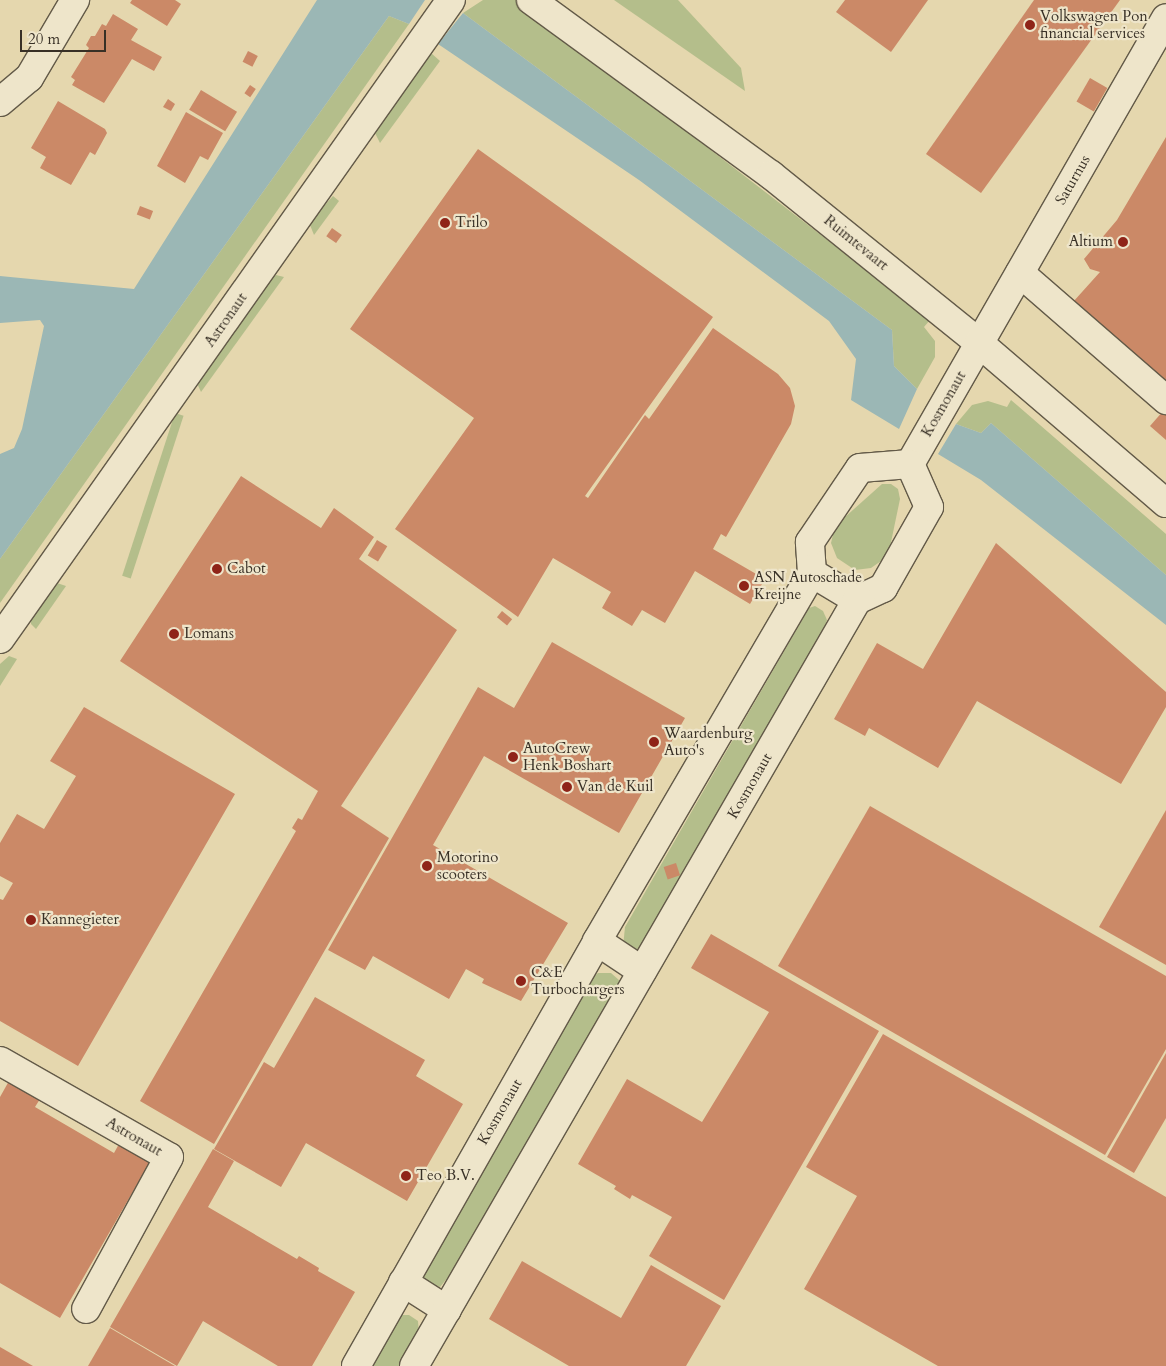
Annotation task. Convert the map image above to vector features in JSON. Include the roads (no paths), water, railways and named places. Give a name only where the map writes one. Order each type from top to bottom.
[{"type":"street","points":[[0,102],[29,78],[74,0]]},
{"type":"street","name":"Astronaut","points":[[0,639],[451,0]]},
{"type":"street","name":"Ruimtevaart","points":[[531,0],[771,174],[979,343],[1166,503]]},
{"type":"street","name":"Saturnus","points":[[979,343],[1166,18]]},
{"type":"street","points":[[1020,273],[1166,400]]},
{"type":"street","name":"Kosmonaut","points":[[915,456],[979,343]]},
{"type":"street","points":[[915,456],[929,507],[883,588],[856,600],[812,573],[810,542],[860,468],[915,456]]},
{"type":"street","name":"Kosmonaut","points":[[356,1366],[596,942],[812,573]]},
{"type":"street","name":"Kosmonaut","points":[[414,1366],[856,600]]},
{"type":"street","points":[[596,942],[642,971]]},
{"type":"street","name":"Astronaut","points":[[0,1061],[169,1157],[86,1309]]},
{"type":"street","points":[[403,1282],[447,1310]]},
{"type":"water","points":[[317,0],[425,0],[409,24],[389,16],[0,559],[0,454],[14,448],[22,429],[44,326],[40,320],[0,323],[0,276],[134,289]]},
{"type":"water","points":[[463,13],[892,330],[894,366],[917,389],[899,429],[851,400],[856,359],[829,321],[639,180],[438,44]]},
{"type":"water","points":[[991,423],[1166,575],[1166,625],[981,480],[938,454],[956,424],[981,433]]},
{"type":"place","name":"Volkswagen Pon financial services","points":[[1030,25]]},
{"type":"place","name":"Trilo","points":[[445,223]]},
{"type":"place","name":"Altium","points":[[1123,242]]},
{"type":"place","name":"Cabot","points":[[217,569]]},
{"type":"place","name":"ASN Autoschade Kreijne","points":[[744,586]]},
{"type":"place","name":"Lomans","points":[[174,634]]},
{"type":"place","name":"Waardenburg Auto's","points":[[654,742]]},
{"type":"place","name":"AutoCrew Henk Boshart","points":[[513,757]]},
{"type":"place","name":"Van de Kuil","points":[[567,787]]},
{"type":"place","name":"Motorino scooters","points":[[427,866]]},
{"type":"place","name":"Kannegieter","points":[[31,920]]},
{"type":"place","name":"C&E Turbochargers","points":[[521,981]]},
{"type":"place","name":"Teo B.V.","points":[[406,1176]]}]
